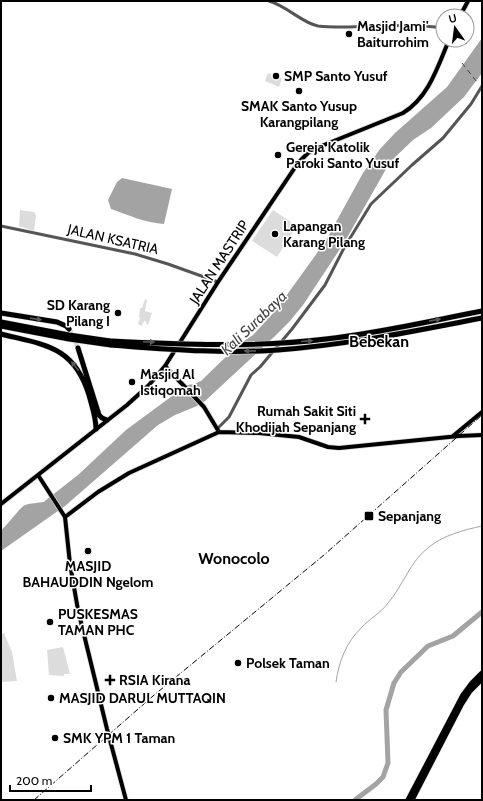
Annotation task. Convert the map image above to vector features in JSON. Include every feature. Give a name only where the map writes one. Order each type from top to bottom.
[{"type":"highway","points":[[1,322],[110,343],[229,345],[284,343],[326,339],[377,332],[482,311]]},
{"type":"highway","points":[[1,313],[57,322],[66,326],[69,330]]},
{"type":"highway","points":[[1,326],[69,339],[162,349],[226,351],[277,350],[327,345],[379,338],[482,318]]},
{"type":"highway","points":[[1,334],[51,347],[62,353],[73,363],[79,371],[85,385],[95,417],[96,429]]},
{"type":"highway","points":[[78,348],[99,415],[107,420]]},
{"type":"highway","points":[[408,800],[462,695],[472,682],[482,673]]},
{"type":"highway","points":[[412,800],[461,705],[470,691],[482,679]]},
{"type":"main road","name":"JALAN MASTRIP","points":[[1,504],[144,390],[165,366],[218,282],[275,196],[303,157],[319,147],[403,112],[411,107],[421,98],[430,84],[446,48]]},
{"type":"main road","points":[[165,366],[204,408],[218,430]]},
{"type":"main road","points":[[451,437],[482,412]]},
{"type":"main road","points":[[64,515],[129,473],[218,430],[299,437],[332,448],[482,435]]},
{"type":"main road","points":[[38,475],[64,515],[73,580],[107,729],[126,800]]},
{"type":"street","points":[[269,1],[287,9],[316,26],[358,28],[419,25],[435,27]]},
{"type":"street","points":[[218,430],[229,417],[251,375],[260,367],[292,329],[325,284],[344,248],[371,204],[443,138],[471,104],[482,86]]},
{"type":"street","name":"JALAN KSATRIA","points":[[1,226],[135,254],[218,282]]},
{"type":"shaded area","points":[[482,38],[482,73],[464,97],[431,128],[413,140],[390,162],[344,243],[303,305],[290,321],[205,401],[158,425],[65,506],[1,551],[1,530],[25,505],[44,502],[78,475],[126,430],[187,385],[201,381],[238,345],[253,335],[276,310],[325,242],[363,173],[380,149],[395,133],[447,87]]},
{"type":"shaded area","points":[[268,73],[282,78],[279,87],[265,81]]},
{"type":"shaded area","points":[[122,178],[172,189],[164,224],[144,220],[111,209],[108,200],[117,182]]},
{"type":"shaded area","points":[[20,210],[34,212],[36,215],[34,231],[19,226]]},
{"type":"shaded area","name":"Lapangan Karang Pilang","points":[[273,210],[297,226],[277,257],[252,241]]},
{"type":"shaded area","points":[[145,299],[147,300],[145,311],[152,313],[148,325],[146,324],[147,322],[144,321],[142,326],[138,324],[140,318],[140,308],[142,308]]},
{"type":"shaded area","points":[[4,633],[12,652],[17,681],[1,682],[1,634]]},
{"type":"shaded area","points":[[63,647],[70,674],[64,674],[64,676],[49,675],[47,650]]},
{"type":"waterway","points":[[336,682],[341,660],[347,646],[364,625],[385,607],[422,553],[435,543],[448,536],[482,526]]},
{"type":"waterway","points":[[355,800],[383,777],[388,763],[386,710],[394,683],[401,672],[428,646],[453,636],[482,612]]},
{"type":"ferry route","points":[[462,63],[477,82]]},
{"type":"tunnel","points":[[69,329],[78,348]]},
{"type":"railway","points":[[34,800],[153,696],[324,555],[482,415]]},
{"type":"place","name":"Masjid Jami' Baiturrohim","points":[[349,34]]},
{"type":"place","name":"SMP Santo Yusuf","points":[[276,76]]},
{"type":"place","name":"SMAK Santo Yusup Karangpilang","points":[[299,91]]},
{"type":"place","name":"Gereja Katolik Paroki Santo Yusuf","points":[[278,155]]},
{"type":"place","name":"Lapangan Karang Pilang","points":[[275,234]]},
{"type":"place","name":"SD Karang Pilang I","points":[[118,313]]},
{"type":"place","name":"Masjid Al Istiqomah","points":[[132,382]]},
{"type":"place","name":"Rumah Sakit Siti Khodijah Sepanjang","points":[[365,419]]},
{"type":"place","name":"Sepanjang","points":[[369,516]]},
{"type":"place","name":"MASJID BAHAUDDIN Ngelom","points":[[88,551]]},
{"type":"place","name":"PUSKESMAS TAMAN PHC","points":[[50,622]]},
{"type":"place","name":"Polsek Taman","points":[[238,663]]},
{"type":"place","name":"RSIA Kirana","points":[[110,680]]},
{"type":"place","name":"MASJID DARUL MUTTAQIN","points":[[51,698]]},
{"type":"place","name":"SMK YPM 1 Taman","points":[[55,738]]},
{"type":"district","name":"Bebekan","points":[[379,341]]},
{"type":"district","name":"Wonocolo","points":[[234,558]]},
{"type":"water label","name":"Kali Surabaya","points":[[254,323]]}]
